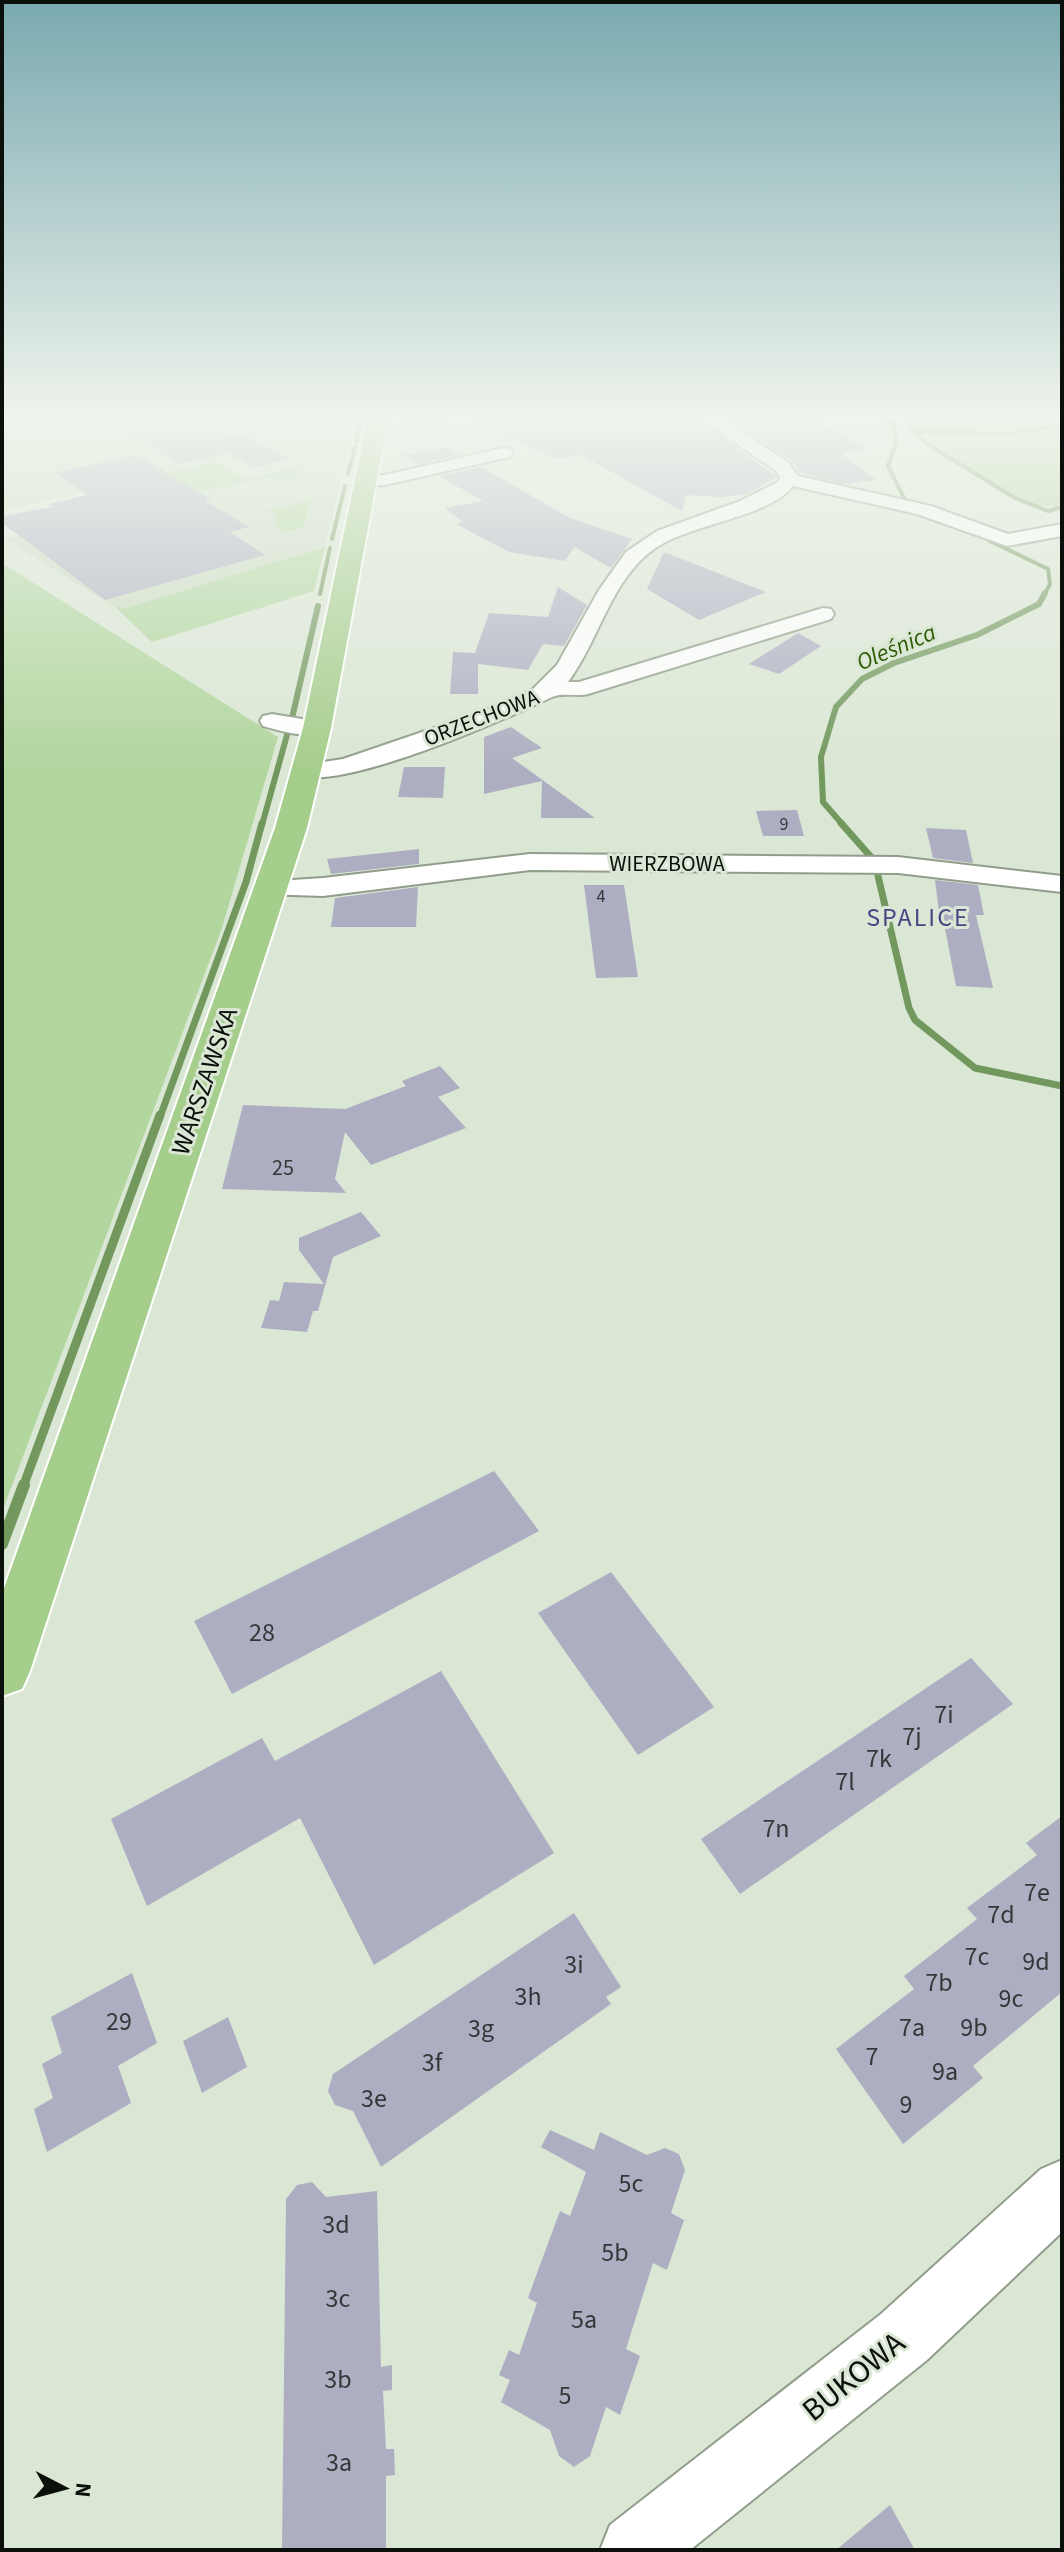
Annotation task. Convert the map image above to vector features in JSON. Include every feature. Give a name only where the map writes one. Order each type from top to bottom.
[{"type":"main road","name":"WARSZAWSKA","points":[[2,1671],[272,888],[317,728],[355,532]]},
{"type":"street","name":"ORZECHOWA","points":[[306,771],[351,765],[540,696],[551,688],[575,659],[622,568],[639,551],[673,532]]},
{"type":"street","points":[[985,532],[1007,540],[1050,532]]},
{"type":"street","points":[[551,688],[580,689],[823,614]]},
{"type":"street","points":[[272,721],[294,727],[317,728]]},
{"type":"street","name":"WIERZBOWA","points":[[272,888],[323,887],[530,862],[898,865],[1062,884]]},
{"type":"street","name":"BUKOWA","points":[[635,2550],[904,2337],[1062,2190]]},
{"type":"shaded area","points":[[32,532],[329,532],[325,547],[125,608],[115,607],[4,539]]},
{"type":"green space","points":[[325,547],[314,591],[152,642],[115,607],[126,608]]},
{"type":"green space","points":[[2,563],[278,737],[222,928],[2,1512]]},
{"type":"building","points":[[14,532],[230,532],[265,555],[105,600]]},
{"type":"building","points":[[471,532],[612,532],[632,539],[611,568],[574,547],[565,561],[509,552]]},
{"type":"building","points":[[664,552],[766,592],[699,620],[647,589]]},
{"type":"building","points":[[558,587],[587,605],[564,646],[543,644],[528,670],[478,664],[478,694],[450,694],[453,652],[475,653],[489,613],[548,617]]},
{"type":"building","points":[[798,633],[821,646],[779,674],[749,664]]},
{"type":"building","points":[[511,727],[542,748],[512,758],[595,818],[541,818],[542,781],[484,794],[484,737]]},
{"type":"building","points":[[404,767],[445,767],[443,798],[398,797]]},
{"type":"building","points":[[797,810],[804,836],[763,836],[756,811]]},
{"type":"building","points":[[926,828],[966,830],[973,863],[933,858]]},
{"type":"building","points":[[419,849],[419,864],[331,874],[327,859]]},
{"type":"building","points":[[935,880],[978,885],[984,915],[976,915],[993,988],[956,986],[942,913],[939,913]]},
{"type":"building","points":[[584,885],[624,885],[638,977],[596,978]]},
{"type":"building","points":[[418,887],[416,927],[331,927],[335,898]]},
{"type":"building","points":[[440,1066],[460,1088],[438,1097],[466,1128],[371,1165],[345,1132],[335,1179],[346,1193],[222,1189],[243,1105],[345,1109],[406,1086],[402,1081]]},
{"type":"building","points":[[361,1212],[381,1236],[333,1257],[318,1311],[313,1311],[307,1332],[261,1328],[270,1300],[279,1301],[284,1282],[324,1284],[299,1250],[299,1238]]},
{"type":"building","points":[[494,1471],[539,1531],[232,1694],[194,1621]]},
{"type":"building","points":[[611,1572],[714,1707],[638,1755],[538,1613]]},
{"type":"building","points":[[971,1658],[1013,1704],[740,1894],[701,1839]]},
{"type":"building","points":[[441,1671],[554,1853],[374,1965],[300,1818],[147,1906],[111,1819],[262,1738],[275,1761]]},
{"type":"building","points":[[1062,1816],[1062,1992],[973,2066],[983,2078],[903,2144],[836,2049],[914,1989],[904,1976],[977,1919],[967,1908],[1037,1855],[1026,1843]]},
{"type":"building","points":[[574,1913],[621,1987],[606,1997],[611,2004],[381,2167],[353,2111],[335,2105],[328,2091],[333,2074]]},
{"type":"building","points":[[132,1973],[157,2043],[118,2066],[131,2103],[47,2152],[34,2109],[53,2098],[42,2064],[62,2053],[51,2017]]},
{"type":"building","points":[[228,2017],[247,2067],[202,2093],[183,2041]]},
{"type":"building","points":[[550,2130],[594,2150],[600,2132],[647,2155],[665,2148],[679,2154],[685,2170],[671,2213],[684,2220],[667,2270],[653,2263],[626,2349],[640,2356],[620,2415],[606,2407],[590,2456],[574,2467],[559,2456],[550,2430],[501,2402],[510,2380],[499,2375],[509,2350],[519,2355],[537,2303],[528,2298],[537,2273],[560,2211],[570,2216],[586,2172],[541,2147]]},
{"type":"building","points":[[312,2182],[326,2197],[377,2191],[381,2367],[392,2365],[392,2390],[383,2391],[386,2449],[394,2449],[395,2475],[386,2476],[386,2550],[282,2550],[286,2199],[297,2185]]},
{"type":"building","points":[[890,2505],[915,2550],[836,2550]]},
{"type":"waterway","points":[[332,539],[334,532]]},
{"type":"waterway","name":"Oleśnica","points":[[990,541],[1048,569],[1050,584],[1044,595]]},
{"type":"waterway","points":[[320,594],[330,548]]},
{"type":"waterway","name":"Oleśnica","points":[[843,825],[823,802],[821,757],[836,707],[862,679],[894,663],[977,635],[1039,604],[1045,593]]},
{"type":"waterway","points":[[292,718],[318,606]]},
{"type":"waterway","points":[[262,825],[287,735]]},
{"type":"waterway","points":[[160,1117],[246,882],[262,823]]},
{"type":"waterway","name":"Oleśnica","points":[[841,823],[871,857]]},
{"type":"waterway","name":"Oleśnica","points":[[878,876],[909,1008],[915,1020],[975,1068],[1062,1086]]},
{"type":"waterway","points":[[23,1487],[160,1115]]},
{"type":"waterway","points":[[2,1544],[24,1485]]},
{"type":"district","name":"SPALICE","points":[[918,917]]}]
